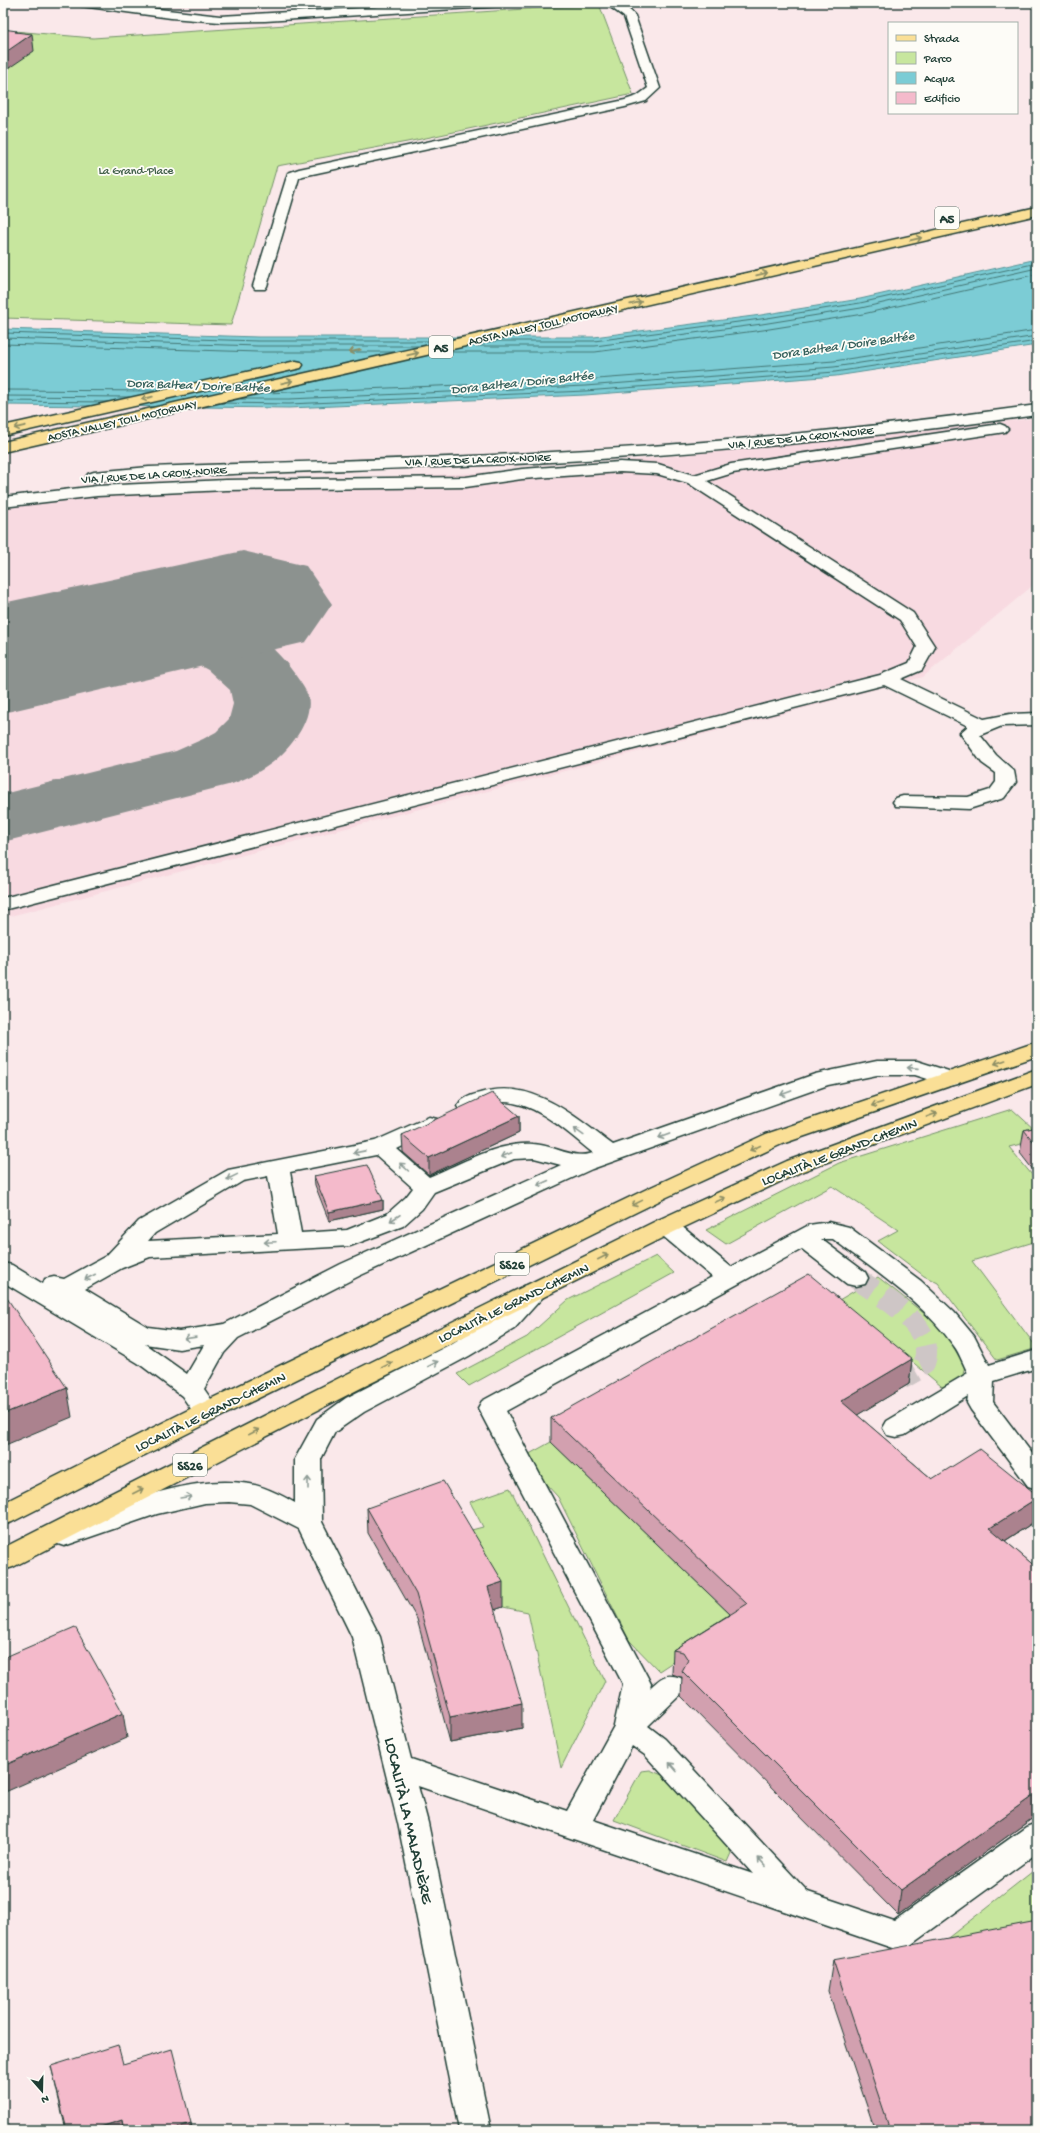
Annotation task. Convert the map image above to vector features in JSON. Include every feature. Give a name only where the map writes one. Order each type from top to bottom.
[{"type":"main road","name":"A5","points":[[881,233],[1037,198]]},
{"type":"main road","name":"AOSTA VALLEY TOLL MOTORWAY","points":[[3,447],[1037,211]]},
{"type":"main road","name":"AOSTA VALLEY TOLL MOTORWAY","points":[[578,301],[858,238]]},
{"type":"main road","name":"AOSTA VALLEY TOLL MOTORWAY","points":[[3,430],[306,362]]},
{"type":"main road","name":"LOCALITÀ LE GRAND-CHEMIN","points":[[3,1515],[207,1412],[659,1192],[774,1139],[1037,1049]]},
{"type":"main road","name":"LOCALITÀ LE GRAND-CHEMIN","points":[[3,1560],[352,1382],[666,1226],[795,1166],[1037,1076]]},
{"type":"street","points":[[81,3],[171,15],[220,19],[265,18],[504,3]]},
{"type":"street","points":[[260,286],[293,176],[299,173],[614,106],[638,100],[650,94],[654,88],[629,16],[612,3]]},
{"type":"street","name":"VIA / RUE DE LA CROIX-NOIRE","points":[[3,488],[149,472],[535,458],[704,446],[788,439],[1034,409]]},
{"type":"street","points":[[694,480],[731,469],[1000,429]]},
{"type":"street","points":[[3,502],[97,491],[219,486],[425,484],[466,482],[522,474],[620,467],[658,469],[694,480],[907,617],[926,647],[916,666],[886,679],[3,904]]},
{"type":"street","points":[[886,679],[982,725]]},
{"type":"street","points":[[903,802],[969,803],[997,794],[1006,782],[1005,771],[989,759],[969,733],[982,725],[1005,720],[1037,707]]},
{"type":"street","points":[[1005,720],[1037,719]]},
{"type":"street","points":[[10,1275],[40,1280],[66,1289],[142,1335],[179,1340],[229,1332],[350,1270],[584,1164],[823,1080],[877,1068],[917,1068],[950,1080]]},
{"type":"street","points":[[114,1262],[147,1227],[236,1175],[381,1147],[476,1102],[502,1095],[520,1097],[544,1107],[611,1155]]},
{"type":"street","points":[[381,1147],[426,1188]]},
{"type":"street","points":[[66,1289],[114,1262],[147,1249],[350,1238],[395,1220],[414,1203],[426,1188],[511,1152],[534,1151],[584,1164]]},
{"type":"street","points":[[278,1167],[292,1241]]},
{"type":"street","points":[[666,1226],[729,1278]]},
{"type":"street","points":[[574,1826],[628,1727],[637,1684],[491,1408],[803,1238],[817,1231],[829,1230],[841,1233],[912,1287],[945,1318],[966,1342],[982,1376],[980,1403],[1037,1479]]},
{"type":"street","points":[[803,1238],[856,1278]]},
{"type":"street","points":[[10,1275],[147,1357],[191,1390],[207,1412]]},
{"type":"street","points":[[28,1547],[177,1498],[216,1492],[252,1494],[309,1522],[308,1459],[326,1426],[355,1405],[460,1350],[505,1323],[533,1292]]},
{"type":"street","points":[[191,1390],[215,1347],[229,1332]]},
{"type":"street","points":[[896,1428],[982,1376],[1037,1359]]},
{"type":"street","name":"LOCALITÀ LA MALADIÈRE","points":[[309,1522],[366,1637],[413,1822],[475,2130]]},
{"type":"street","points":[[628,1727],[670,1686]]},
{"type":"street","points":[[628,1727],[655,1747],[798,1901]]},
{"type":"street","points":[[399,1768],[798,1901],[898,1936],[1037,1836]]},
{"type":"shaded area","points":[[1037,418],[1037,582],[923,677],[3,918],[3,498],[550,469]]},
{"type":"green space","name":"La Grand-Place","points":[[599,4],[633,94],[407,142],[277,166],[231,325],[3,318],[3,30],[93,38]]},
{"type":"green space","points":[[1012,1109],[1035,1130],[1037,1140],[1009,1147],[1037,1181],[1037,1241],[972,1261],[1037,1348],[997,1360],[938,1283],[924,1276],[878,1241],[898,1230],[832,1186],[726,1244],[706,1230],[839,1163]]},
{"type":"green space","points":[[656,1256],[674,1273],[469,1386],[457,1374],[527,1337],[568,1300]]},
{"type":"green space","points":[[878,1277],[940,1326],[955,1346],[965,1365],[962,1380],[947,1391],[839,1300]]},
{"type":"green space","points":[[551,1442],[736,1620],[659,1671],[629,1640],[558,1497],[522,1458]]},
{"type":"green space","points":[[510,1488],[605,1681],[561,1768],[528,1612],[503,1607],[460,1533],[483,1527],[470,1502]]},
{"type":"green space","points":[[650,1770],[662,1775],[726,1842],[731,1853],[727,1862],[614,1820],[641,1771]]},
{"type":"green space","points":[[1037,1868],[1037,1942],[916,1963]]},
{"type":"water","name":"Dora Baltea / Doire Baltée","points":[[1037,259],[1037,345],[836,376],[585,395],[289,408],[3,405],[3,329],[258,337],[594,337],[761,315],[860,299]]},
{"type":"building","points":[[3,29],[17,31],[15,32],[32,34],[3,54]]},
{"type":"building","points":[[492,1093],[519,1116],[429,1158],[402,1135]]},
{"type":"building","points":[[1037,1127],[1037,1146],[1024,1130]]},
{"type":"building","points":[[367,1165],[383,1200],[329,1212],[314,1176]]},
{"type":"building","points":[[809,1274],[912,1359],[841,1401],[932,1479],[980,1449],[1037,1495],[1037,1498],[990,1528],[1037,1568],[1037,1793],[901,1890],[682,1671],[688,1660],[683,1652],[673,1650],[747,1604],[551,1418]]},
{"type":"building","points":[[7,1298],[67,1388],[3,1414],[3,1299]]},
{"type":"building","points":[[443,1481],[503,1582],[488,1587],[522,1703],[450,1717],[416,1594],[367,1508]]},
{"type":"building","points":[[75,1627],[123,1713],[3,1766],[3,1658]]},
{"type":"building","points":[[1037,1921],[1037,2130],[890,2130],[833,1960]]},
{"type":"building","points":[[118,2045],[123,2064],[172,2049],[191,2123],[169,2130],[124,2130],[122,2120],[91,2130],[67,2130],[51,2066]]},
{"type":"taxiway","points":[[3,818],[204,768],[231,756],[255,738],[264,726],[270,712],[270,697],[267,689],[258,676],[234,654],[213,644],[191,637],[167,634],[118,636],[71,643]]},
{"type":"runway","points":[[3,658],[243,604]]},
{"type":"tunnel","points":[[856,1278],[905,1313],[923,1337],[926,1349],[924,1363],[914,1368]]},
{"type":"tunnel","points":[[900,1376],[914,1368]]}]
